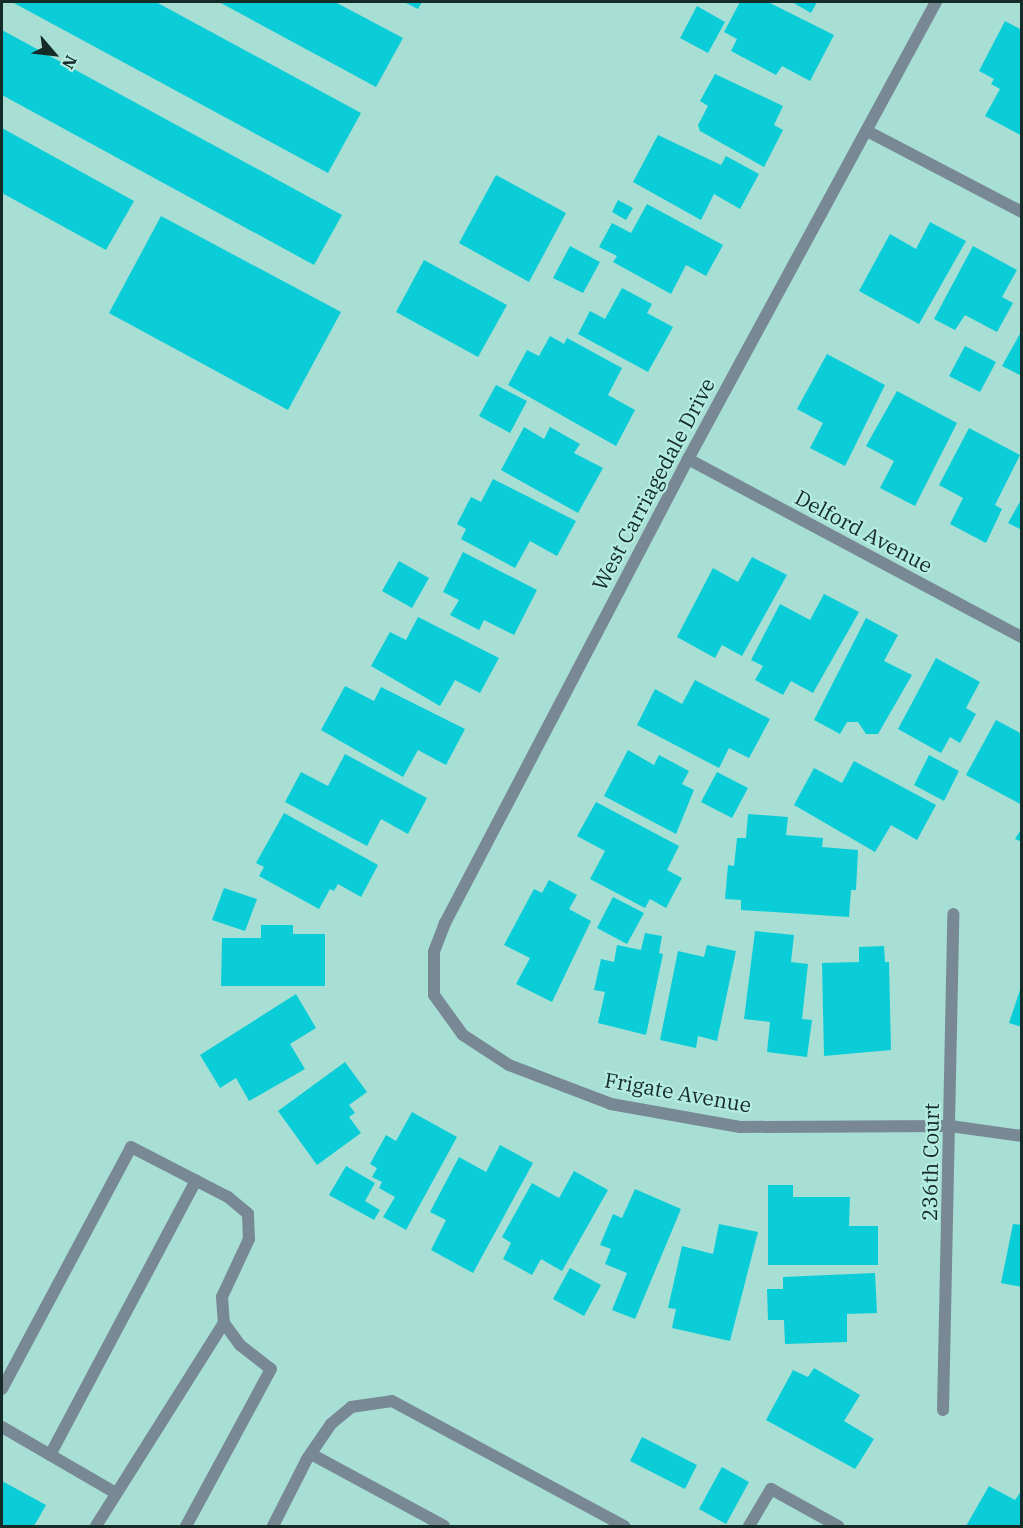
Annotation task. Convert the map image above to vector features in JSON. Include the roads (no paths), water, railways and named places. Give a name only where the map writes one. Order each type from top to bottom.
[{"type":"street","name":"West Carriagedale Drive","points":[[434,995],[434,952],[445,923],[688,459],[936,2]]},
{"type":"street","points":[[867,131],[1022,212]]},
{"type":"street","name":"Delford Avenue","points":[[688,459],[1022,637]]},
{"type":"street","name":"236th Court","points":[[943,1410],[951,1126],[953,914]]},
{"type":"street","name":"Frigate Avenue","points":[[434,995],[463,1035],[509,1065],[611,1104],[740,1127],[951,1126],[1022,1136]]},
{"type":"street","points":[[2,1389],[131,1147],[228,1197],[248,1214],[249,1239],[222,1297],[224,1323],[240,1345],[271,1369],[186,1527]]},
{"type":"street","points":[[50,1455],[196,1180]]},
{"type":"street","points":[[96,1527],[114,1492],[224,1323]]},
{"type":"street","points":[[273,1527],[311,1454],[331,1424],[351,1407],[392,1401],[624,1527]]},
{"type":"street","points":[[2,1427],[114,1492]]},
{"type":"street","points":[[311,1454],[444,1527]]},
{"type":"street","points":[[749,1527],[771,1489],[838,1527]]}]
